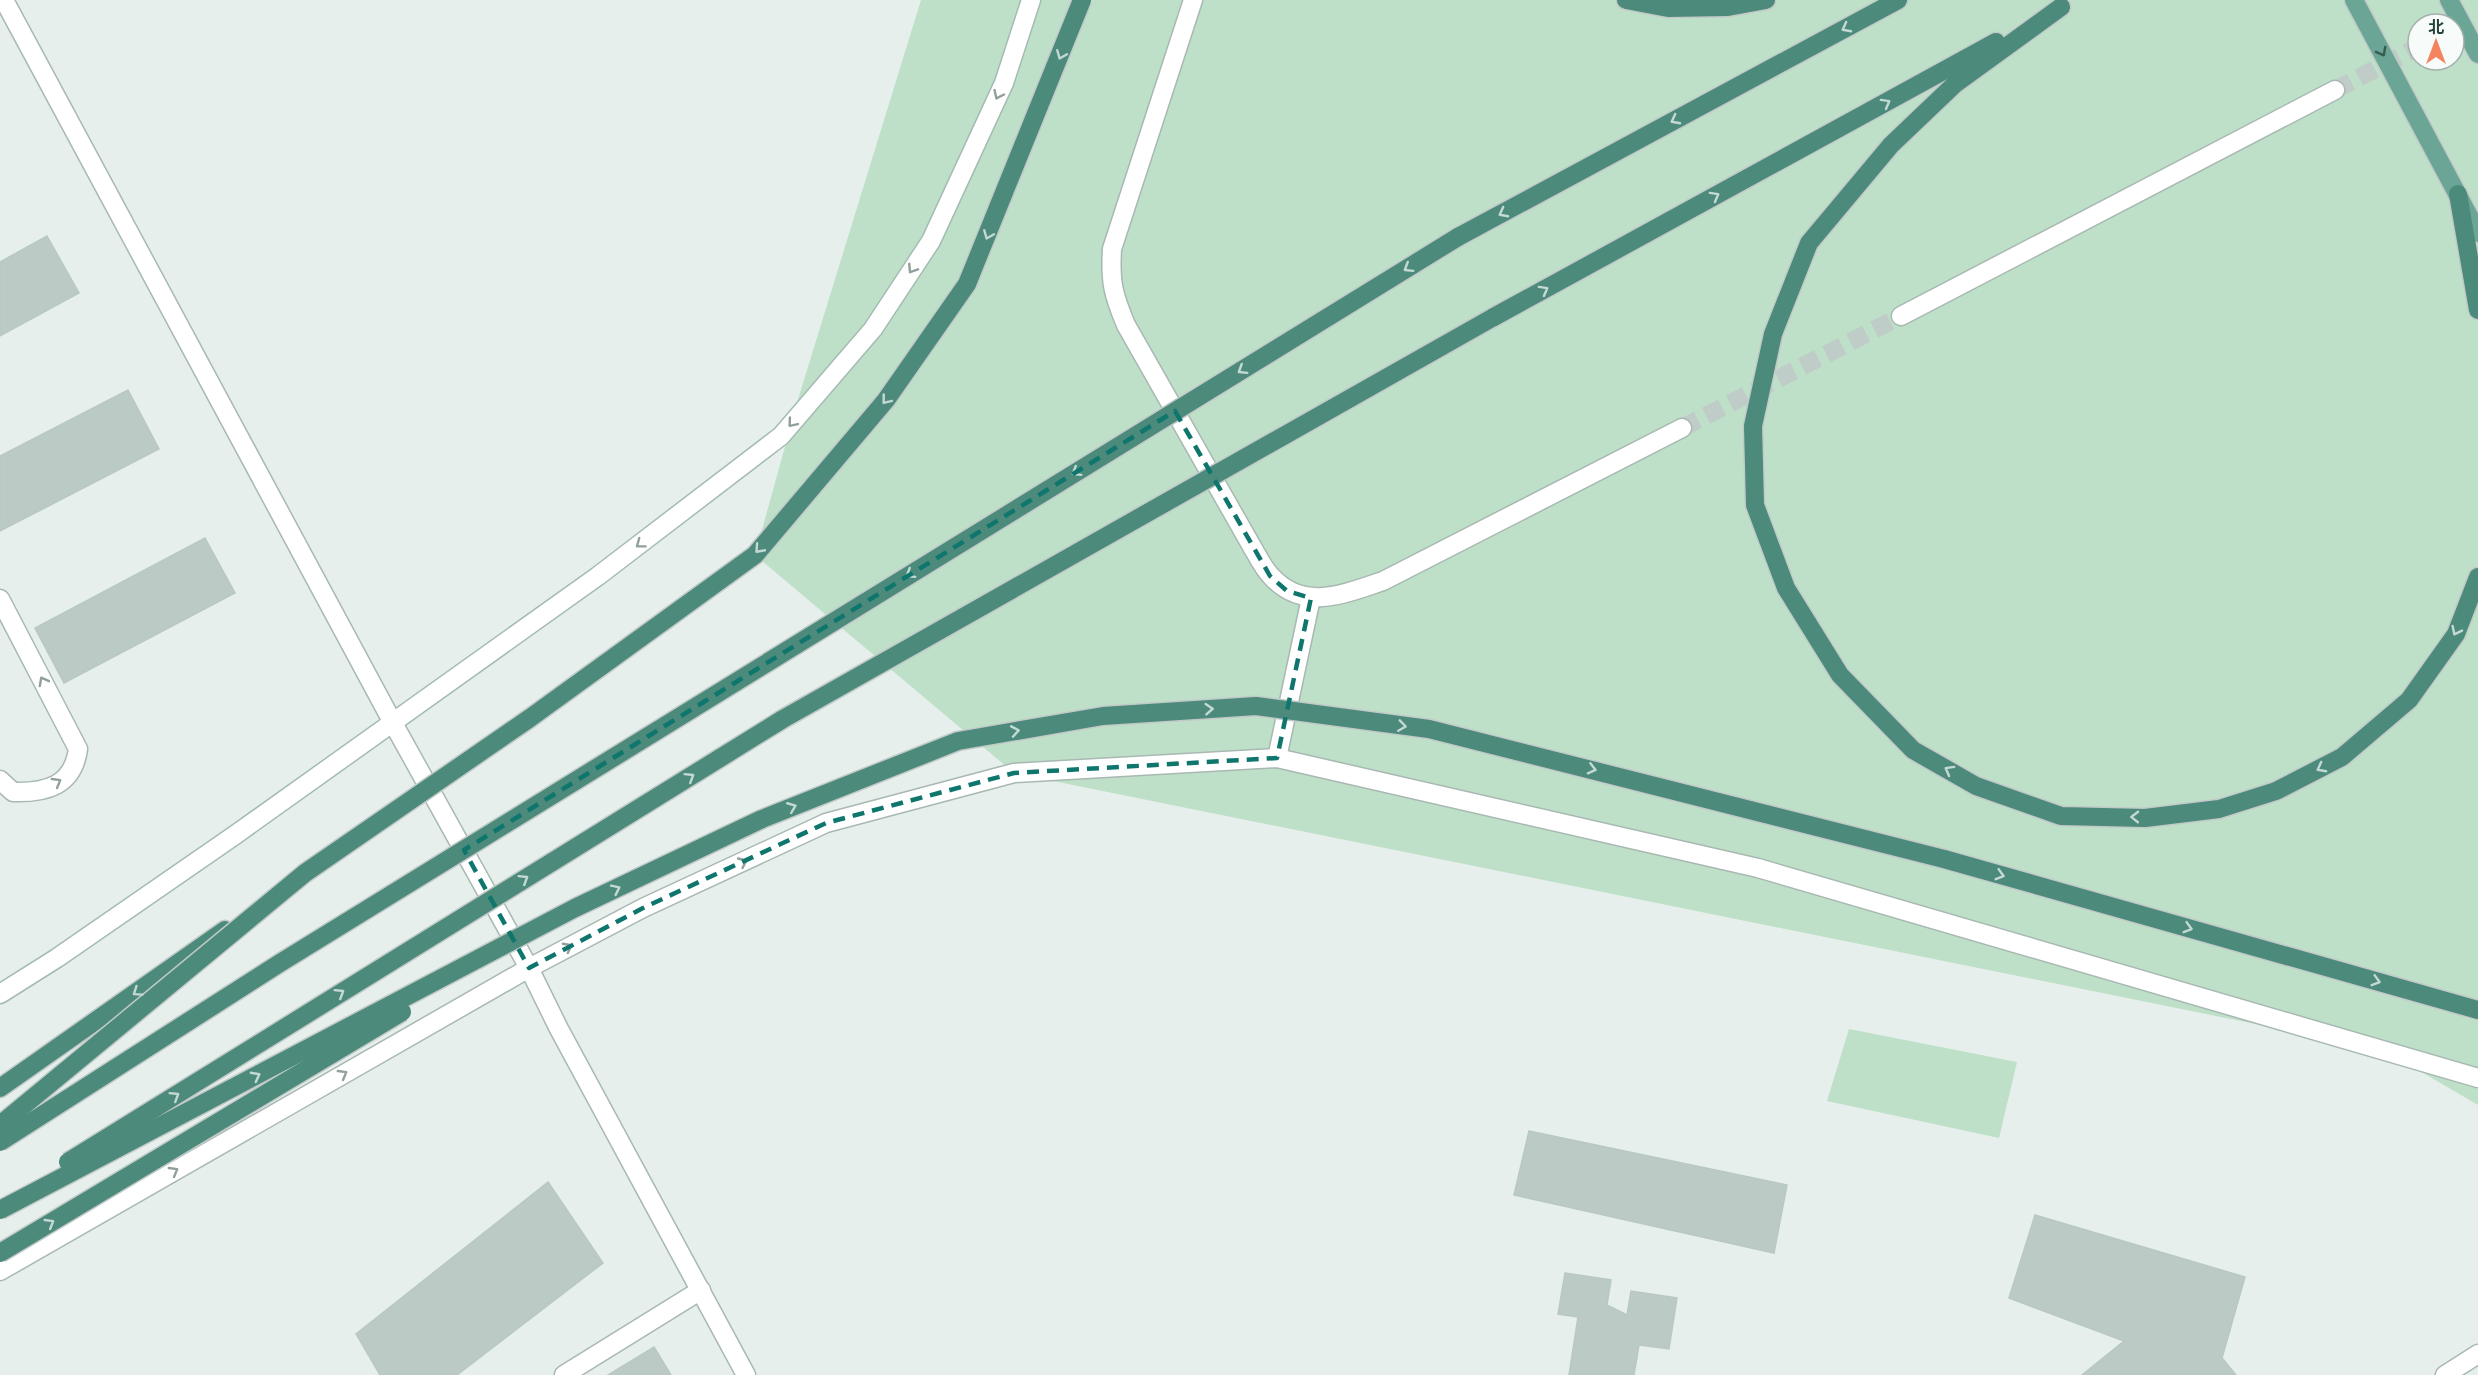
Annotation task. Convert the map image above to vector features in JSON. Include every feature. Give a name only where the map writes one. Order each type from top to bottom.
[{"type":"highway","points":[[0,1088],[530,718],[755,555],[886,400],[968,284],[1082,0]]},
{"type":"highway","points":[[1626,0],[1668,8],[1728,7],[1766,0]]},
{"type":"highway","points":[[0,1142],[280,963],[1458,237],[1898,0]]},
{"type":"highway","points":[[0,1204],[783,719],[1492,318],[2068,3]]},
{"type":"highway","points":[[2068,3],[1955,84],[1891,145],[1809,243],[1773,334],[1753,426],[1755,505],[1786,588],[1839,675],[1913,750],[1976,786],[2061,816],[2145,818],[2219,809],[2276,791],[2342,757],[2409,700],[2456,634],[2478,577]]},
{"type":"highway","points":[[2458,194],[2478,310]]},
{"type":"highway","points":[[0,1210],[575,908],[762,819],[958,741],[1103,716],[1256,706],[1429,729],[1944,859],[2478,1010]]},
{"type":"highway","points":[[0,1125],[305,873]]},
{"type":"highway","points":[[0,1253],[575,908]]},
{"type":"main road","points":[[2354,0],[2478,233]]},
{"type":"main road","points":[[2449,0],[2478,54]]},
{"type":"street","points":[[4,0],[393,723],[530,968],[559,1029],[746,1375]]},
{"type":"street","points":[[0,994],[57,958],[393,723],[598,576],[781,436],[873,329],[931,241],[1004,83],[1031,0]]},
{"type":"street","points":[[1193,0],[1112,249],[1110,276],[1113,295],[1126,325],[1260,561],[1270,576],[1287,591],[1311,598],[1343,594],[1383,580],[1682,428]]},
{"type":"street","points":[[1901,316],[2335,90]]},
{"type":"street","points":[[1277,758],[1311,598]]},
{"type":"street","points":[[0,599],[78,749],[76,766],[60,783],[33,793],[13,792],[0,780]]},
{"type":"street","points":[[0,1271],[530,968],[643,908],[826,824],[1014,773],[1277,758],[1758,868],[2478,1078]]},
{"type":"street","points":[[564,1375],[701,1290]]},
{"type":"street","points":[[2445,1375],[2478,1354]]},
{"type":"highlighted area","points":[[1175,411],[1270,576],[1287,591],[1311,598],[1277,758],[1014,773],[826,823],[643,908],[529,968],[464,850]]},
{"type":"green space","points":[[921,0],[2478,0],[2478,1105],[2384,1050],[1014,773],[755,555],[799,396]]},
{"type":"green space","points":[[1849,1029],[2017,1062],[1999,1138],[1827,1101]]},
{"type":"building","points":[[47,236],[79,293],[0,336],[0,262]]},
{"type":"building","points":[[128,390],[159,449],[0,531],[0,456]]},
{"type":"building","points":[[205,538],[235,593],[64,683],[35,628]]},
{"type":"building","points":[[1529,1131],[1787,1185],[1774,1253],[1514,1195]]},
{"type":"building","points":[[548,1182],[603,1263],[457,1375],[380,1375],[356,1334]]},
{"type":"building","points":[[2035,1215],[2245,1277],[2222,1358],[2236,1375],[2082,1375],[2124,1341],[2009,1298]]},
{"type":"building","points":[[1565,1273],[1611,1280],[1607,1305],[1627,1315],[1631,1291],[1677,1298],[1669,1349],[1639,1345],[1634,1375],[1569,1375],[1578,1317],[1558,1314]]},
{"type":"building","points":[[654,1347],[671,1375],[608,1375]]},
{"type":"tunnel","points":[[2466,22],[2478,16]]},
{"type":"tunnel","points":[[2335,90],[2406,53]]},
{"type":"tunnel","points":[[1682,428],[1901,316]]}]
